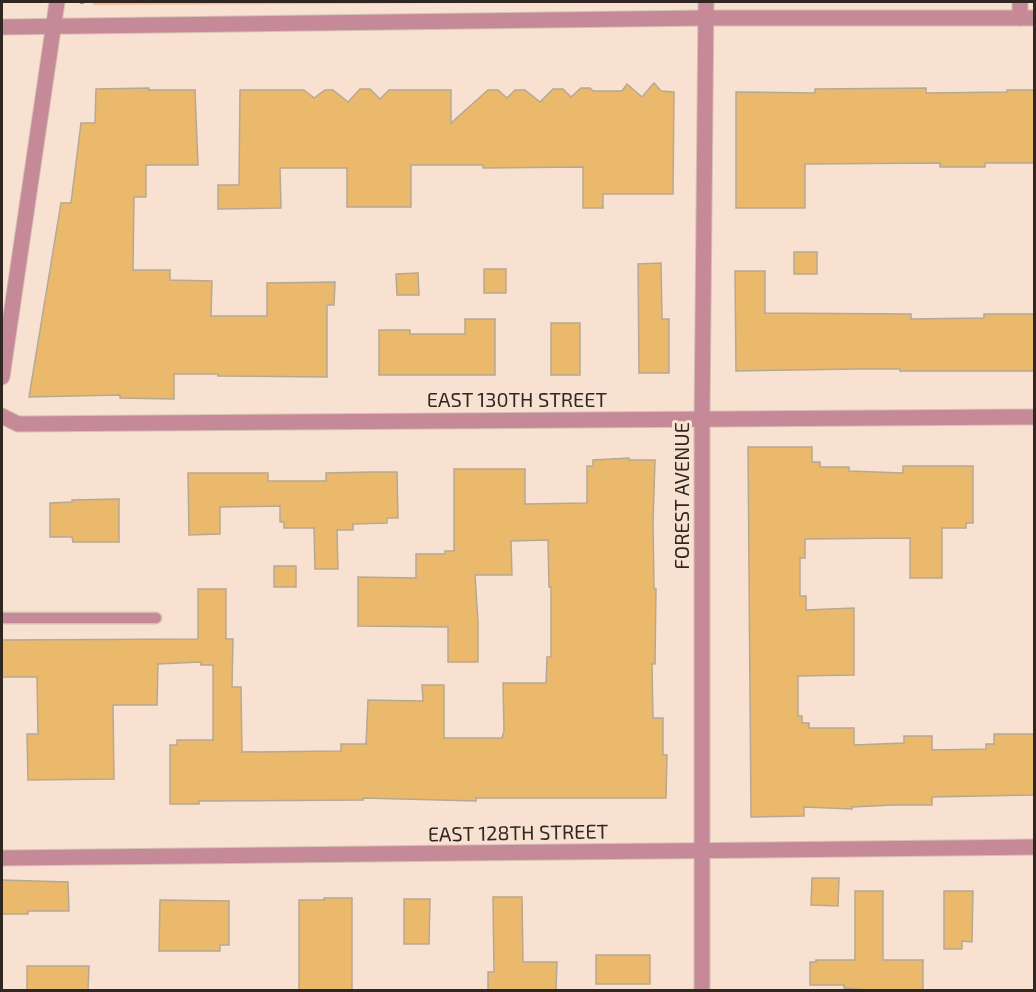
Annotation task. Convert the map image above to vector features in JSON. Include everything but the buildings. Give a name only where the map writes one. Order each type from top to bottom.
[{"type":"street","points":[[2,377],[57,2]]},
{"type":"street","name":"FOREST AVENUE","points":[[702,990],[702,419],[706,2]]},
{"type":"street","points":[[2,27],[706,18],[1027,18],[1020,2]]},
{"type":"street","name":"EAST 130TH STREET","points":[[2,416],[18,424],[1035,417]]},
{"type":"street","name":"EAST 128TH STREET","points":[[2,858],[1035,847]]},
{"type":"lane","points":[[2,618],[156,618]]},
{"type":"green space","points":[[93,2],[675,2],[93,5]]}]
